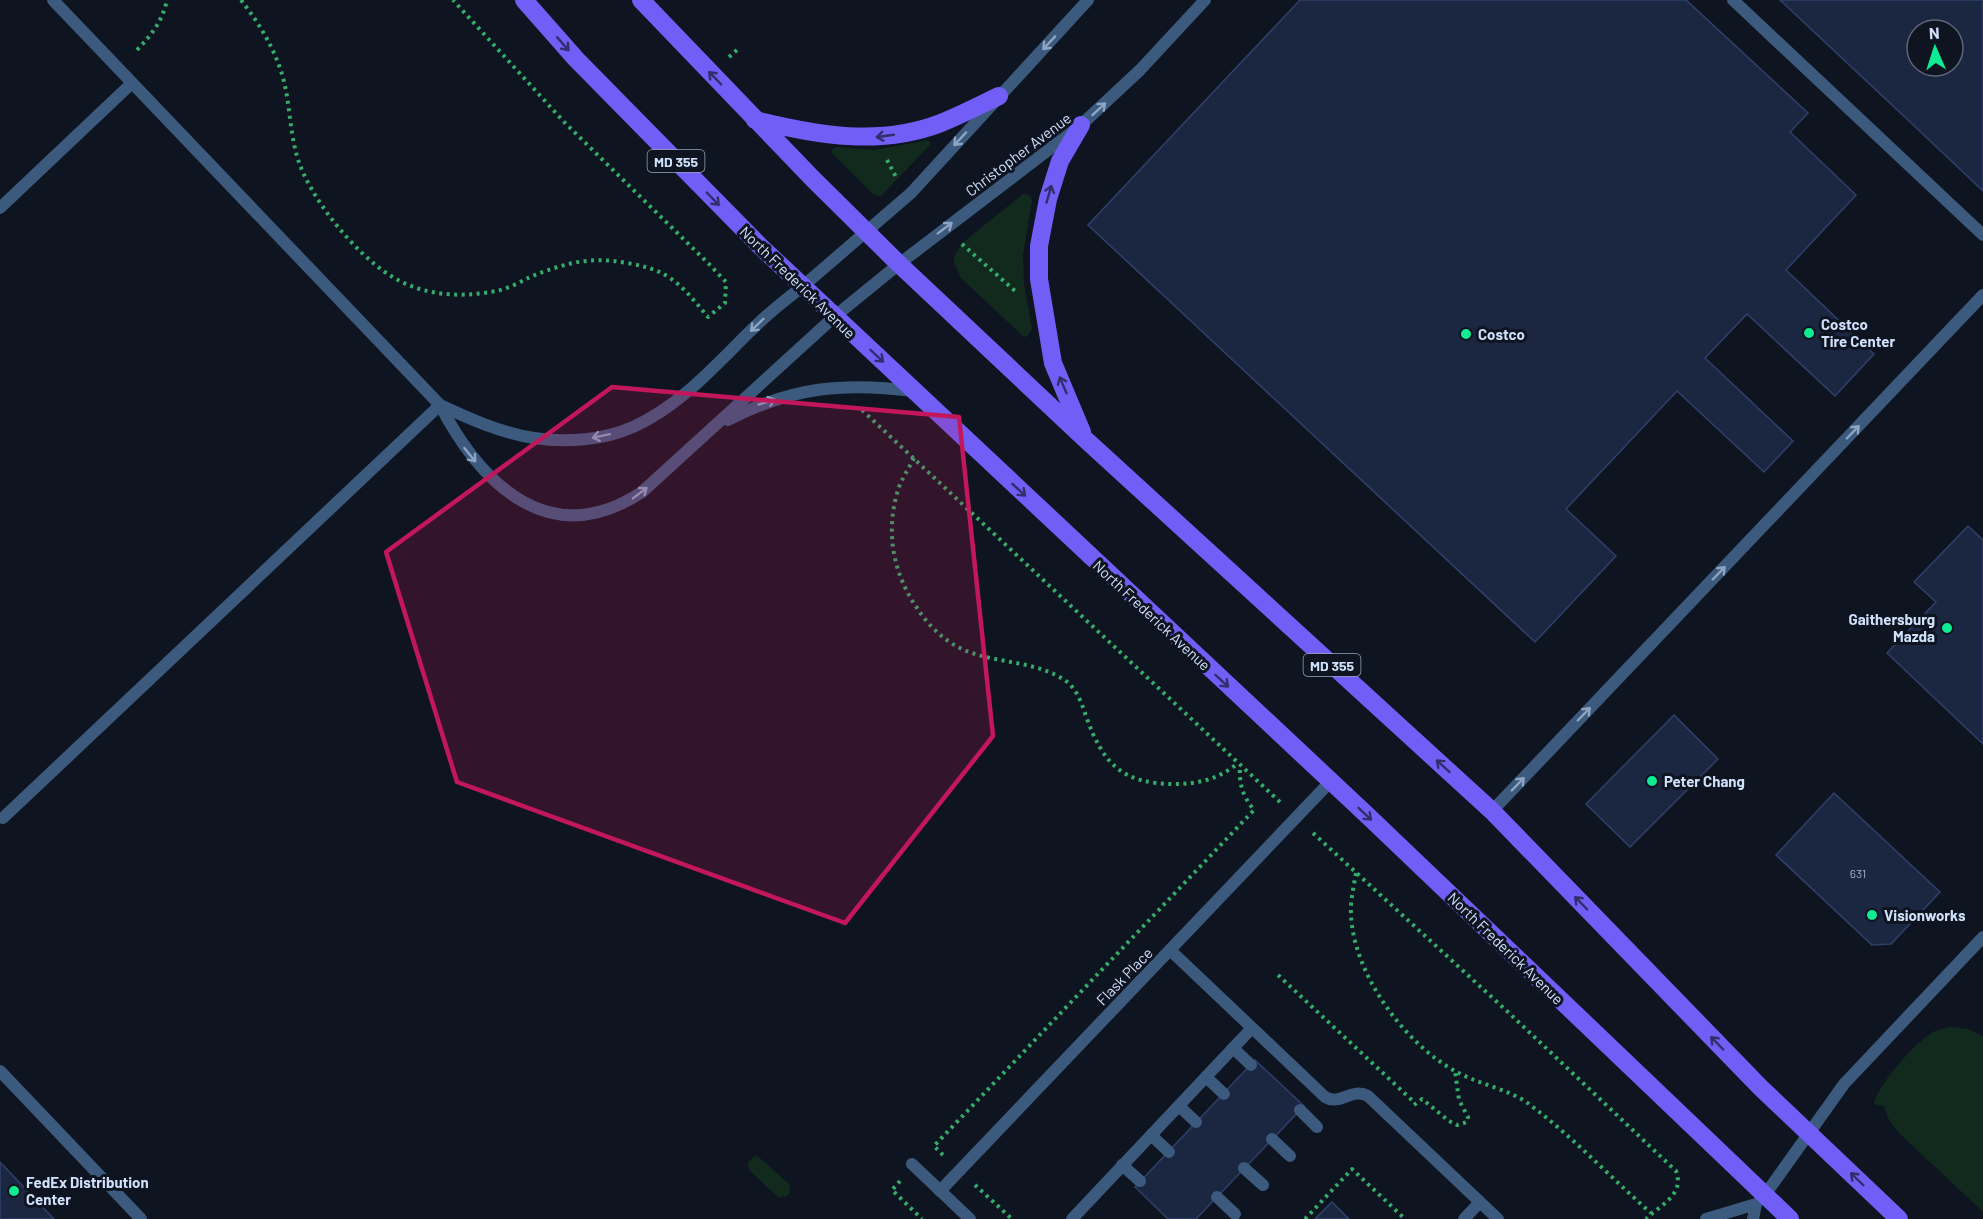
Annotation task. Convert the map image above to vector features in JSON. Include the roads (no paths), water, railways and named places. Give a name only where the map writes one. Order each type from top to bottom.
[{"type":"main road","name":"North Frederick Avenue","points":[[524,0],[576,59],[802,287],[1330,782],[1760,1200],[1790,1219]]},
{"type":"main road","name":"MD 355","points":[[641,0],[755,120],[899,264],[1085,439],[1492,811],[1760,1087],[1899,1219]]},
{"type":"main road","points":[[755,120],[820,134],[880,138],[940,123],[999,96]]},
{"type":"main road","points":[[1081,125],[1060,161],[1048,198],[1039,246],[1039,279],[1053,363],[1085,439]]},
{"type":"street","points":[[53,0],[440,405],[455,435],[473,459],[521,502],[556,514],[603,511],[624,504],[642,492],[714,428],[757,405],[803,391],[837,386],[875,386],[914,391]]},
{"type":"street","points":[[440,405],[499,430],[535,439],[567,441],[600,437],[633,427],[673,402],[764,318],[911,193],[1088,0]]},
{"type":"street","name":"Christopher Avenue","points":[[714,428],[834,316],[1081,125],[1140,70],[1205,0]]},
{"type":"street","points":[[1733,0],[1983,235]]},
{"type":"street","points":[[0,208],[132,83]]},
{"type":"street","points":[[1492,811],[1983,295]]},
{"type":"street","points":[[3,818],[440,405]]},
{"type":"street","name":"Flask Place","points":[[940,1191],[1330,782]]},
{"type":"street","points":[[1753,1219],[1760,1200],[1844,1083],[1983,937]]},
{"type":"street","points":[[1170,950],[1330,1100],[1341,1100],[1357,1093],[1368,1096],[1498,1219]]},
{"type":"street","points":[[1073,1219],[1252,1028]]},
{"type":"street","points":[[1233,1048],[1251,1065]]},
{"type":"street","points":[[0,1071],[141,1219]]},
{"type":"street","points":[[1206,1077],[1224,1094]]},
{"type":"street","points":[[1179,1106],[1196,1122]]},
{"type":"street","points":[[1300,1110],[1317,1127]]},
{"type":"street","points":[[1151,1135],[1169,1152]]},
{"type":"street","points":[[1272,1139],[1290,1156]]},
{"type":"street","points":[[912,1164],[970,1219]]},
{"type":"street","points":[[1122,1165],[1140,1181]]},
{"type":"street","points":[[1244,1168],[1263,1185]]},
{"type":"street","points":[[1217,1197],[1235,1214]]},
{"type":"street","points":[[1706,1219],[1760,1200]]},
{"type":"street","points":[[1464,1219],[1480,1202]]},
{"type":"place","name":"Costco Tire Center","points":[[1809,333]]},
{"type":"place","name":"Costco","points":[[1466,334]]},
{"type":"place","name":"Gaithersburg Mazda","points":[[1947,628]]},
{"type":"place","name":"Peter Chang","points":[[1652,781]]},
{"type":"place","name":"Visionworks","points":[[1872,915]]},
{"type":"place","name":"FedEx Distribution Center","points":[[14,1191]]}]
